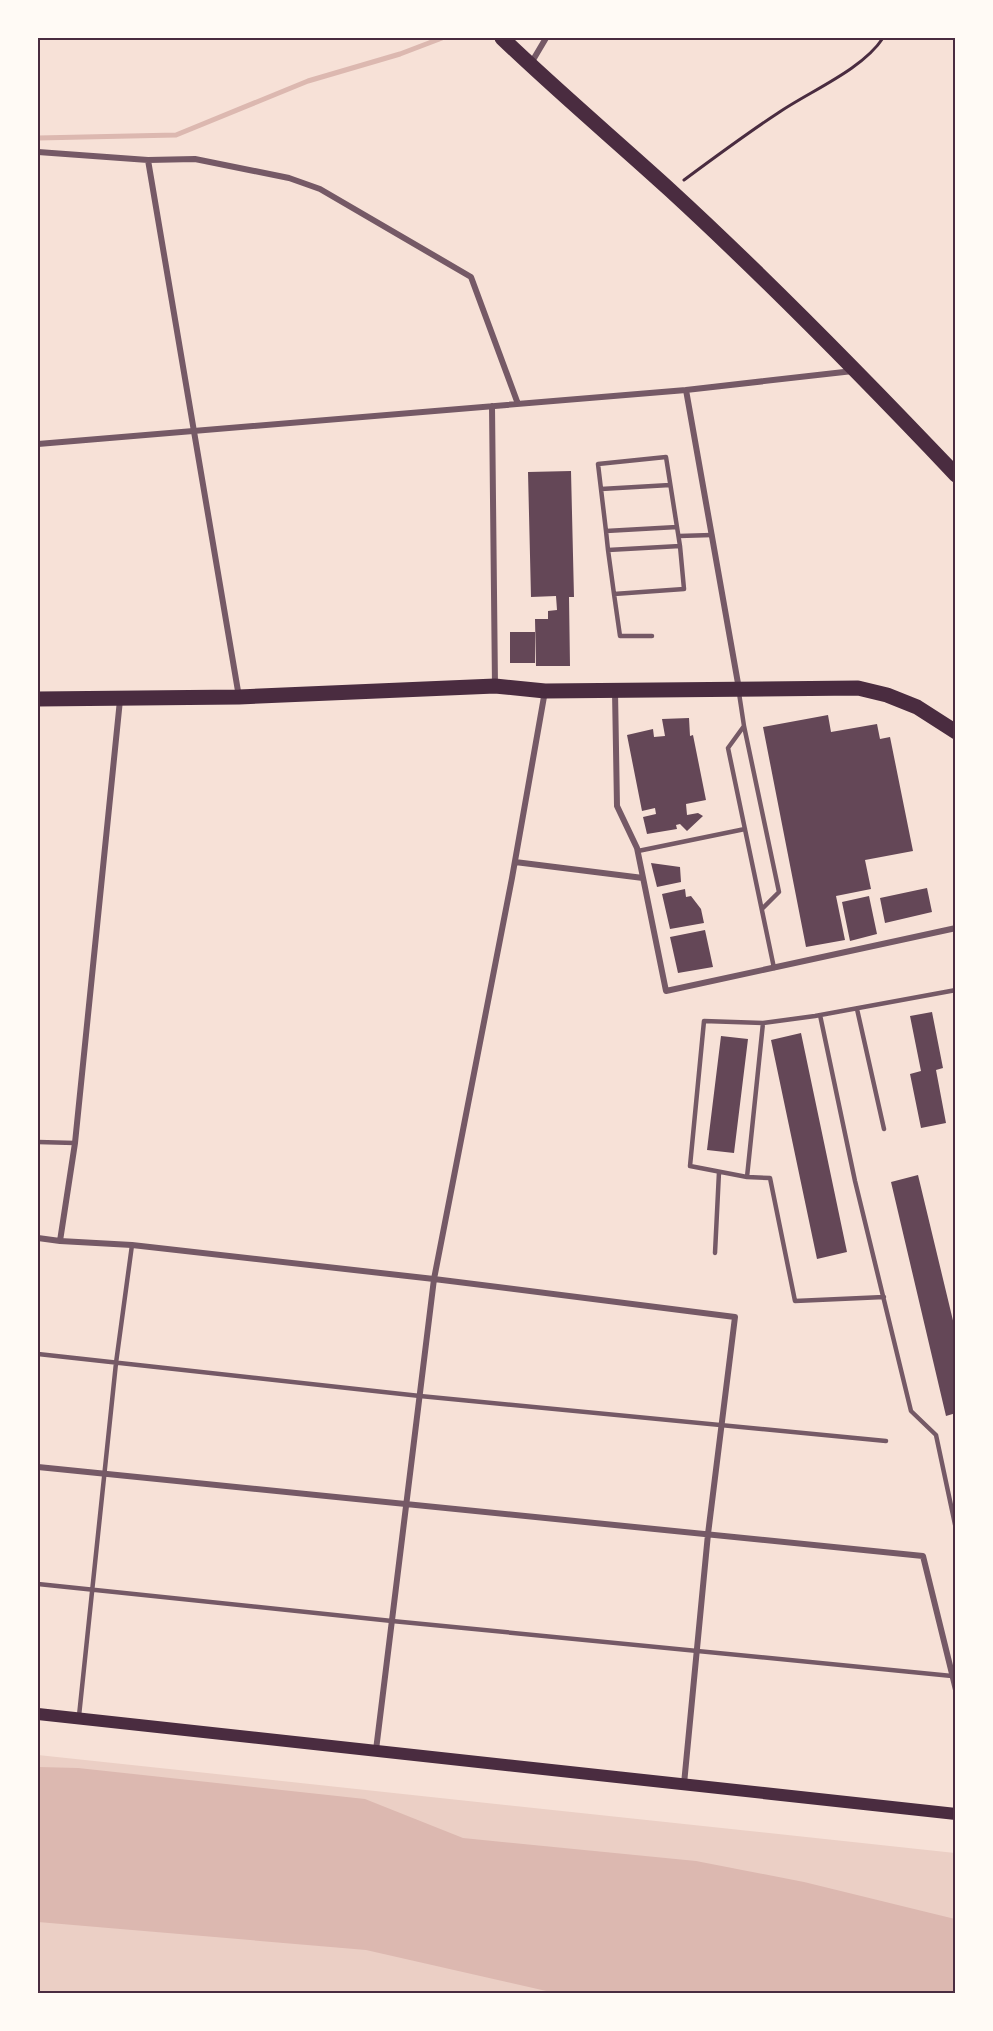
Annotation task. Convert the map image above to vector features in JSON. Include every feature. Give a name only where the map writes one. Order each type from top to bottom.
[{"type":"main road","points":[[506,41],[671,190],[856,370],[956,475]]},
{"type":"main road","points":[[38,699],[120,700],[239,697],[495,686],[545,691],[858,688],[887,695],[917,707],[956,732]]},
{"type":"main road","points":[[38,1714],[956,1814]]},
{"type":"street","points":[[530,65],[546,38]]},
{"type":"street","points":[[38,152],[148,160],[195,159],[289,178],[320,189],[471,277],[518,404]]},
{"type":"street","points":[[148,160],[239,697]]},
{"type":"street","points":[[38,444],[686,390],[856,370]]},
{"type":"street","points":[[686,390],[739,690]]},
{"type":"street","points":[[492,406],[495,686]]},
{"type":"street","points":[[376,1750],[434,1279],[515,862],[545,691]]},
{"type":"street","points":[[615,691],[617,806],[638,851],[666,991],[956,928]]},
{"type":"street","points":[[60,1241],[75,1143],[120,700]]},
{"type":"street","points":[[515,862],[643,878]]},
{"type":"street","points":[[38,1238],[132,1245],[434,1279],[735,1317],[708,1534],[684,1784]]},
{"type":"street","points":[[38,1467],[924,1556],[956,1690]]},
{"type":"lane","points":[[614,594],[684,589],[679,536],[666,457],[598,464],[608,550],[614,594],[620,636],[652,636]]},
{"type":"lane","points":[[601,489],[670,484]]},
{"type":"lane","points":[[606,531],[677,527]]},
{"type":"lane","points":[[679,536],[712,535]]},
{"type":"lane","points":[[608,550],[680,546]]},
{"type":"lane","points":[[739,690],[744,726],[778,892],[762,909]]},
{"type":"lane","points":[[744,726],[729,748],[774,968]]},
{"type":"lane","points":[[638,851],[745,829]]},
{"type":"lane","points":[[884,1297],[795,1301],[770,1178],[747,1177],[690,1166],[704,1021],[763,1023],[857,1009],[956,990]]},
{"type":"lane","points":[[857,1009],[884,1128]]},
{"type":"lane","points":[[820,1015],[855,1180],[911,1411],[936,1435],[956,1529]]},
{"type":"lane","points":[[747,1177],[763,1023]]},
{"type":"lane","points":[[38,1142],[75,1143]]},
{"type":"lane","points":[[715,1253],[719,1172]]},
{"type":"lane","points":[[79,1718],[116,1363],[132,1245]]},
{"type":"lane","points":[[38,1354],[420,1396],[886,1442]]},
{"type":"lane","points":[[38,1584],[952,1676]]},
{"type":"path","points":[[671,190],[776,114],[844,73],[870,53],[883,38]]},
{"type":"shaded area","points":[[38,1755],[955,1853],[955,1993],[38,1993]]},
{"type":"shaded area","points":[[38,1767],[78,1768],[365,1799],[463,1838],[696,1861],[804,1882],[955,1919],[955,1993],[555,1993],[366,1950],[38,1922]]},
{"type":"building","points":[[571,471],[574,597],[569,597],[570,666],[536,666],[535,619],[548,619],[548,611],[557,610],[556,596],[531,597],[528,472]]},
{"type":"building","points":[[510,632],[535,632],[535,663],[510,663]]},
{"type":"building","points":[[828,715],[831,732],[877,724],[880,739],[890,737],[913,851],[865,860],[871,889],[836,896],[845,940],[806,947],[763,727]]},
{"type":"building","points":[[689,718],[690,736],[693,735],[706,800],[686,804],[687,815],[698,813],[703,816],[687,831],[680,824],[676,825],[677,829],[647,834],[643,817],[656,814],[655,808],[642,811],[627,735],[653,729],[654,737],[665,736],[662,719]]},
{"type":"building","points":[[651,863],[680,867],[681,882],[657,887]]},
{"type":"building","points":[[927,888],[932,912],[885,923],[880,898]]},
{"type":"building","points":[[685,889],[686,897],[691,896],[701,909],[704,923],[670,929],[662,894]]},
{"type":"building","points":[[869,896],[877,934],[850,941],[842,902]]},
{"type":"building","points":[[705,930],[713,967],[678,973],[670,937]]},
{"type":"building","points":[[932,1012],[943,1068],[936,1070],[946,1123],[921,1128],[910,1074],[921,1071],[910,1016]]},
{"type":"building","points":[[801,1033],[847,1252],[817,1259],[771,1040]]},
{"type":"building","points":[[721,1036],[748,1039],[734,1153],[707,1150]]},
{"type":"building","points":[[918,1175],[956,1333],[956,1413],[946,1416],[891,1182]]},
{"type":"waterway","points":[[38,138],[176,135],[308,81],[400,54],[442,38]]}]
